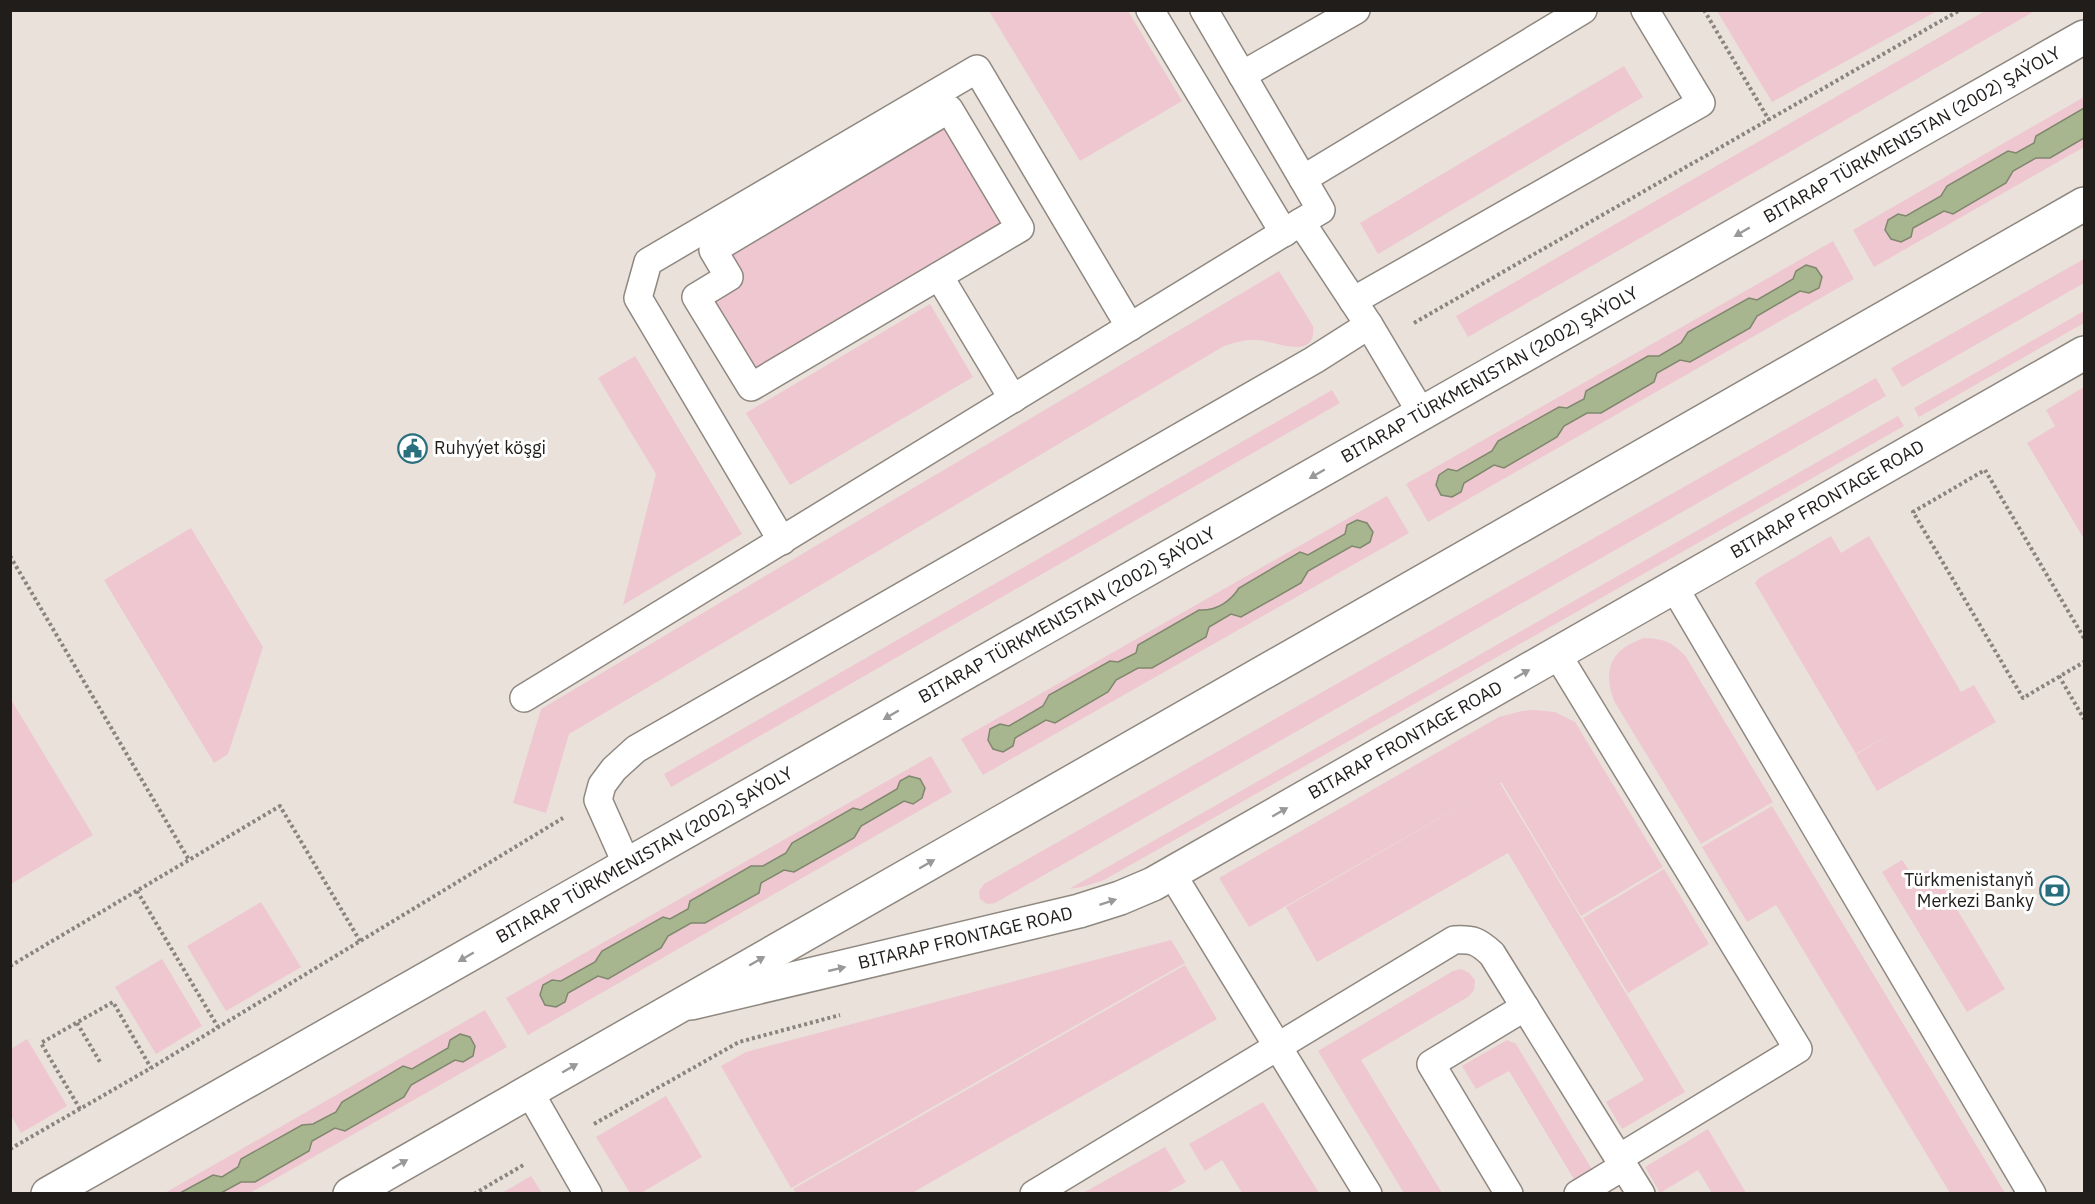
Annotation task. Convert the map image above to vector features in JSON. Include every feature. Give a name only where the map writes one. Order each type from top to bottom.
[{"type":"main road","name":"BITARAP TÜRKMENISTAN (2002) ŞAÝOLY","points":[[48,1194],[2085,37]]},
{"type":"main road","points":[[350,1194],[2085,204]]},
{"type":"main road","name":"BITARAP FRONTAGE ROAD","points":[[678,1006],[1079,911],[1120,898],[1172,874],[2085,353]]},
{"type":"lane","points":[[1150,10],[1293,227],[1353,301],[1422,414]]},
{"type":"lane","points":[[525,698],[1321,210],[1204,10]]},
{"type":"lane","points":[[1242,75],[1356,10]]},
{"type":"lane","points":[[1303,179],[1583,10]]},
{"type":"lane","points":[[1353,301],[1701,103],[1645,10]]},
{"type":"lane","points":[[782,541],[638,298],[648,262],[977,69],[1130,327]]},
{"type":"lane","points":[[949,109],[1020,228],[939,276],[751,387],[696,297],[729,277],[713,250],[949,109]]},
{"type":"lane","points":[[939,276],[1013,399]]},
{"type":"lane","points":[[627,865],[598,800],[602,785],[614,769],[636,748],[1314,360],[1374,334]]},
{"type":"lane","points":[[1674,587],[2032,1194]]},
{"type":"lane","points":[[1557,654],[1798,1049],[1621,1162],[1578,1194]]},
{"type":"lane","points":[[1172,874],[1368,1194]]},
{"type":"lane","points":[[1034,1194],[1454,940],[1469,939],[1481,943],[1492,954],[1641,1194]]},
{"type":"lane","points":[[1509,1194],[1431,1064],[1525,1007]]},
{"type":"lane","points":[[529,1091],[588,1194]]},
{"type":"path","points":[[1704,10],[1769,120]]},
{"type":"path","points":[[1374,334],[1769,120],[1960,10]]},
{"type":"path","points":[[2085,638],[1984,470],[1913,512],[2023,698],[2085,662]]},
{"type":"path","points":[[10,556],[189,860]]},
{"type":"path","points":[[2059,676],[2085,719]]},
{"type":"path","points":[[11,1147],[151,1068],[560,820],[598,800]]},
{"type":"path","points":[[10,966],[280,806],[360,941]]},
{"type":"path","points":[[137,891],[218,1027]]},
{"type":"path","points":[[80,1109],[41,1043],[112,1002],[151,1068]]},
{"type":"path","points":[[474,1194],[738,1042],[841,1015]]},
{"type":"path","points":[[76,1023],[100,1062]]},
{"type":"shaded area","points":[[989,11],[1128,11],[1182,101],[1080,161]]},
{"type":"shaded area","points":[[1717,11],[1937,11],[1772,102]]},
{"type":"shaded area","points":[[1985,11],[2035,11],[1468,337],[1456,316]]},
{"type":"shaded area","points":[[1624,66],[1643,97],[1378,254],[1360,223]]},
{"type":"shaded area","points":[[2084,97],[2084,108],[2036,136],[2034,143],[2016,153],[2008,151],[1947,186],[1941,196],[1906,216],[1898,214],[1888,220],[1912,232],[1913,228],[1944,211],[2006,183],[2013,171],[2036,158],[2051,158],[2084,138],[2084,147],[1874,267],[1853,230]]},
{"type":"shaded area","points":[[2084,108],[2084,138],[2050,158],[2036,158],[2013,171],[2006,183],[1953,214],[1944,211],[1913,228],[1911,237],[1901,242],[1891,239],[1885,230],[1888,220],[1898,214],[1906,216],[1941,196],[1947,186],[2008,151],[2016,153],[2034,143],[2036,136]]},
{"type":"shaded area","points":[[945,125],[1005,224],[754,373],[711,300],[744,281],[728,254]]},
{"type":"shaded area","points":[[1833,241],[1854,279],[1428,522],[1406,484]],"holes":[[[1806,265],[1816,268],[1821,277],[1821,283],[1800,291],[1757,316],[1750,328],[1680,360],[1657,373],[1654,382],[1601,413],[1587,413],[1564,426],[1557,437],[1504,468],[1494,465],[1464,483],[1461,492],[1452,497],[1446,496],[1454,470],[1457,471],[1492,451],[1498,441],[1559,407],[1567,408],[1584,399],[1586,391],[1659,356],[1681,343],[1688,332],[1749,298],[1757,301],[1793,279],[1796,271]]]},
{"type":"shaded area","points":[[2084,259],[2084,283],[1902,387],[1891,368]]},
{"type":"shaded area","points":[[1806,265],[1816,268],[1822,277],[1819,288],[1809,293],[1800,291],[1757,316],[1750,328],[1690,362],[1680,360],[1657,373],[1654,382],[1601,413],[1587,413],[1564,426],[1557,437],[1504,468],[1494,465],[1464,483],[1461,492],[1452,497],[1441,495],[1436,485],[1439,475],[1448,469],[1457,471],[1492,451],[1498,441],[1559,407],[1567,408],[1584,399],[1586,391],[1648,356],[1659,356],[1681,343],[1688,332],[1749,298],[1757,300],[1793,279],[1796,271]]},
{"type":"shaded area","points":[[1279,271],[1313,326],[1313,337],[1309,344],[1294,347],[1253,340],[1224,346],[569,734],[546,813],[513,803],[541,709]]},
{"type":"shaded area","points":[[930,304],[973,377],[790,485],[746,413]]},
{"type":"shaded area","points":[[2084,311],[2084,323],[1919,417],[1914,408]]},
{"type":"shaded area","points":[[635,356],[742,534],[623,605],[656,474],[598,378]]},
{"type":"shaded area","points":[[1876,378],[1886,396],[995,903],[987,904],[980,899],[979,891],[984,884]]},
{"type":"shaded area","points":[[2084,387],[2084,539],[2027,443],[2055,426],[2046,410]]},
{"type":"shaded area","points":[[1332,390],[1340,403],[671,787],[664,774]]},
{"type":"shaded area","points":[[1898,416],[1904,426],[1104,880],[1069,889]]},
{"type":"shaded area","points":[[1387,496],[1409,533],[983,775],[961,739]],"holes":[[[1345,530],[1372,538],[1360,548],[1352,545],[1308,571],[1301,583],[1232,614],[1209,627],[1206,637],[1153,668],[1138,668],[1115,680],[1108,693],[1056,723],[1046,720],[1015,738],[1013,746],[1003,752],[998,751],[1005,724],[1008,726],[1043,706],[1050,695],[1110,661],[1118,663],[1136,653],[1138,645],[1199,610],[1222,605],[1239,588],[1300,552],[1308,555],[1345,533]]]},
{"type":"shaded area","points":[[1357,520],[1367,523],[1373,532],[1370,542],[1360,548],[1352,546],[1308,571],[1301,583],[1241,617],[1231,614],[1209,627],[1206,637],[1152,668],[1138,668],[1116,680],[1108,692],[1055,723],[1046,720],[1015,738],[1013,746],[1003,752],[993,749],[988,740],[990,729],[1000,724],[1009,726],[1043,706],[1049,695],[1110,661],[1118,662],[1136,653],[1138,645],[1199,610],[1222,605],[1239,588],[1300,552],[1308,555],[1345,534],[1347,525]]},
{"type":"shaded area","points":[[191,528],[263,647],[228,754],[214,763],[104,580]]},
{"type":"shaded area","points":[[1831,536],[1841,553],[1869,536],[1961,692],[1974,685],[1996,722],[1877,791],[1856,755],[1893,732],[1856,754],[1755,583],[1759,578]]},
{"type":"shaded area","points":[[1644,638],[1668,642],[1686,657],[1773,802],[1701,844],[1614,701],[1609,679],[1612,661],[1624,648]]},
{"type":"shaded area","points":[[10,698],[93,835],[11,884],[10,884]]},
{"type":"shaded area","points":[[1533,710],[1555,712],[1575,722],[1663,867],[1581,916],[1500,783],[1685,1092],[1622,1129],[1606,1102],[1644,1080],[1508,853],[1317,962],[1286,907],[1490,789],[1249,927],[1219,878],[1499,717]]},
{"type":"shaded area","points":[[931,756],[952,792],[528,1035],[506,998]],"holes":[[[898,786],[908,803],[904,801],[861,826],[854,838],[794,872],[785,870],[761,883],[758,893],[705,923],[691,923],[668,936],[661,948],[608,978],[598,976],[568,993],[567,997],[545,1005],[540,990],[557,979],[561,981],[595,962],[602,951],[663,917],[670,919],[688,909],[691,901],[751,866],[763,866],[786,853],[792,843],[853,808],[860,810],[897,789]]]},
{"type":"shaded area","points":[[909,776],[920,779],[925,788],[922,798],[913,804],[904,801],[861,826],[854,838],[794,872],[784,870],[761,883],[759,893],[705,923],[691,923],[668,936],[661,948],[608,979],[598,976],[568,993],[565,1002],[556,1007],[545,1005],[540,995],[543,985],[552,980],[561,981],[595,962],[602,951],[663,917],[670,919],[688,909],[690,901],[751,866],[763,866],[786,853],[792,843],[853,808],[861,810],[897,789],[900,781]]},
{"type":"shaded area","points":[[1772,806],[2005,1193],[1950,1193],[1776,905],[1747,922],[1702,847]]},
{"type":"shaded area","points":[[1902,860],[1914,878],[1932,868],[2005,989],[1967,1012],[1882,872]]},
{"type":"shaded area","points":[[1664,869],[1709,944],[1628,993],[1583,918]]},
{"type":"shaded area","points":[[261,902],[301,967],[226,1011],[187,946]]},
{"type":"shaded area","points":[[1171,940],[1185,963],[791,1188],[721,1066],[746,1052]]},
{"type":"shaded area","points":[[162,959],[202,1026],[156,1054],[115,987]]},
{"type":"shaded area","points":[[1185,965],[1217,1019],[912,1193],[796,1193],[793,1189]]},
{"type":"shaded area","points":[[1461,969],[1475,980],[1474,990],[1468,997],[1361,1060],[1442,1193],[1404,1193],[1318,1051],[1453,971]]},
{"type":"shaded area","points":[[485,1010],[507,1047],[250,1193],[221,1193],[241,1182],[255,1182],[309,1151],[312,1141],[335,1128],[345,1131],[404,1097],[411,1085],[455,1060],[460,1034],[451,1040],[448,1047],[411,1069],[403,1066],[342,1102],[336,1112],[313,1124],[302,1125],[241,1159],[239,1167],[222,1177],[213,1175],[180,1193],[163,1194]]},
{"type":"shaded area","points":[[460,1034],[470,1037],[475,1046],[473,1056],[463,1062],[455,1060],[411,1085],[404,1097],[345,1131],[335,1128],[312,1141],[309,1151],[255,1182],[241,1182],[221,1193],[180,1193],[213,1175],[222,1177],[238,1167],[241,1159],[302,1125],[313,1124],[336,1112],[342,1102],[403,1066],[412,1069],[448,1048],[450,1040]]},
{"type":"shaded area","points":[[27,1039],[67,1106],[21,1133],[11,1115],[11,1049]]},
{"type":"shaded area","points":[[1507,1040],[1516,1044],[1593,1171],[1575,1181],[1509,1071],[1476,1089],[1462,1066]]},
{"type":"shaded area","points":[[666,1096],[702,1157],[641,1193],[630,1193],[596,1137]]},
{"type":"shaded area","points":[[1263,1102],[1319,1193],[1242,1193],[1222,1160],[1205,1171],[1189,1144]]},
{"type":"shaded area","points":[[1708,1129],[1746,1193],[1712,1193],[1698,1170],[1660,1193],[1645,1167]]},
{"type":"shaded area","points":[[1165,1147],[1186,1182],[1166,1193],[1083,1193]]},
{"type":"shaded area","points":[[531,1176],[542,1193],[502,1193]]},
{"type":"place","name":"Ruhyýet köşgi","points":[[413,448]]},
{"type":"place","name":"Türkmenistanyň Merkezi Banky","points":[[2055,890]]}]
